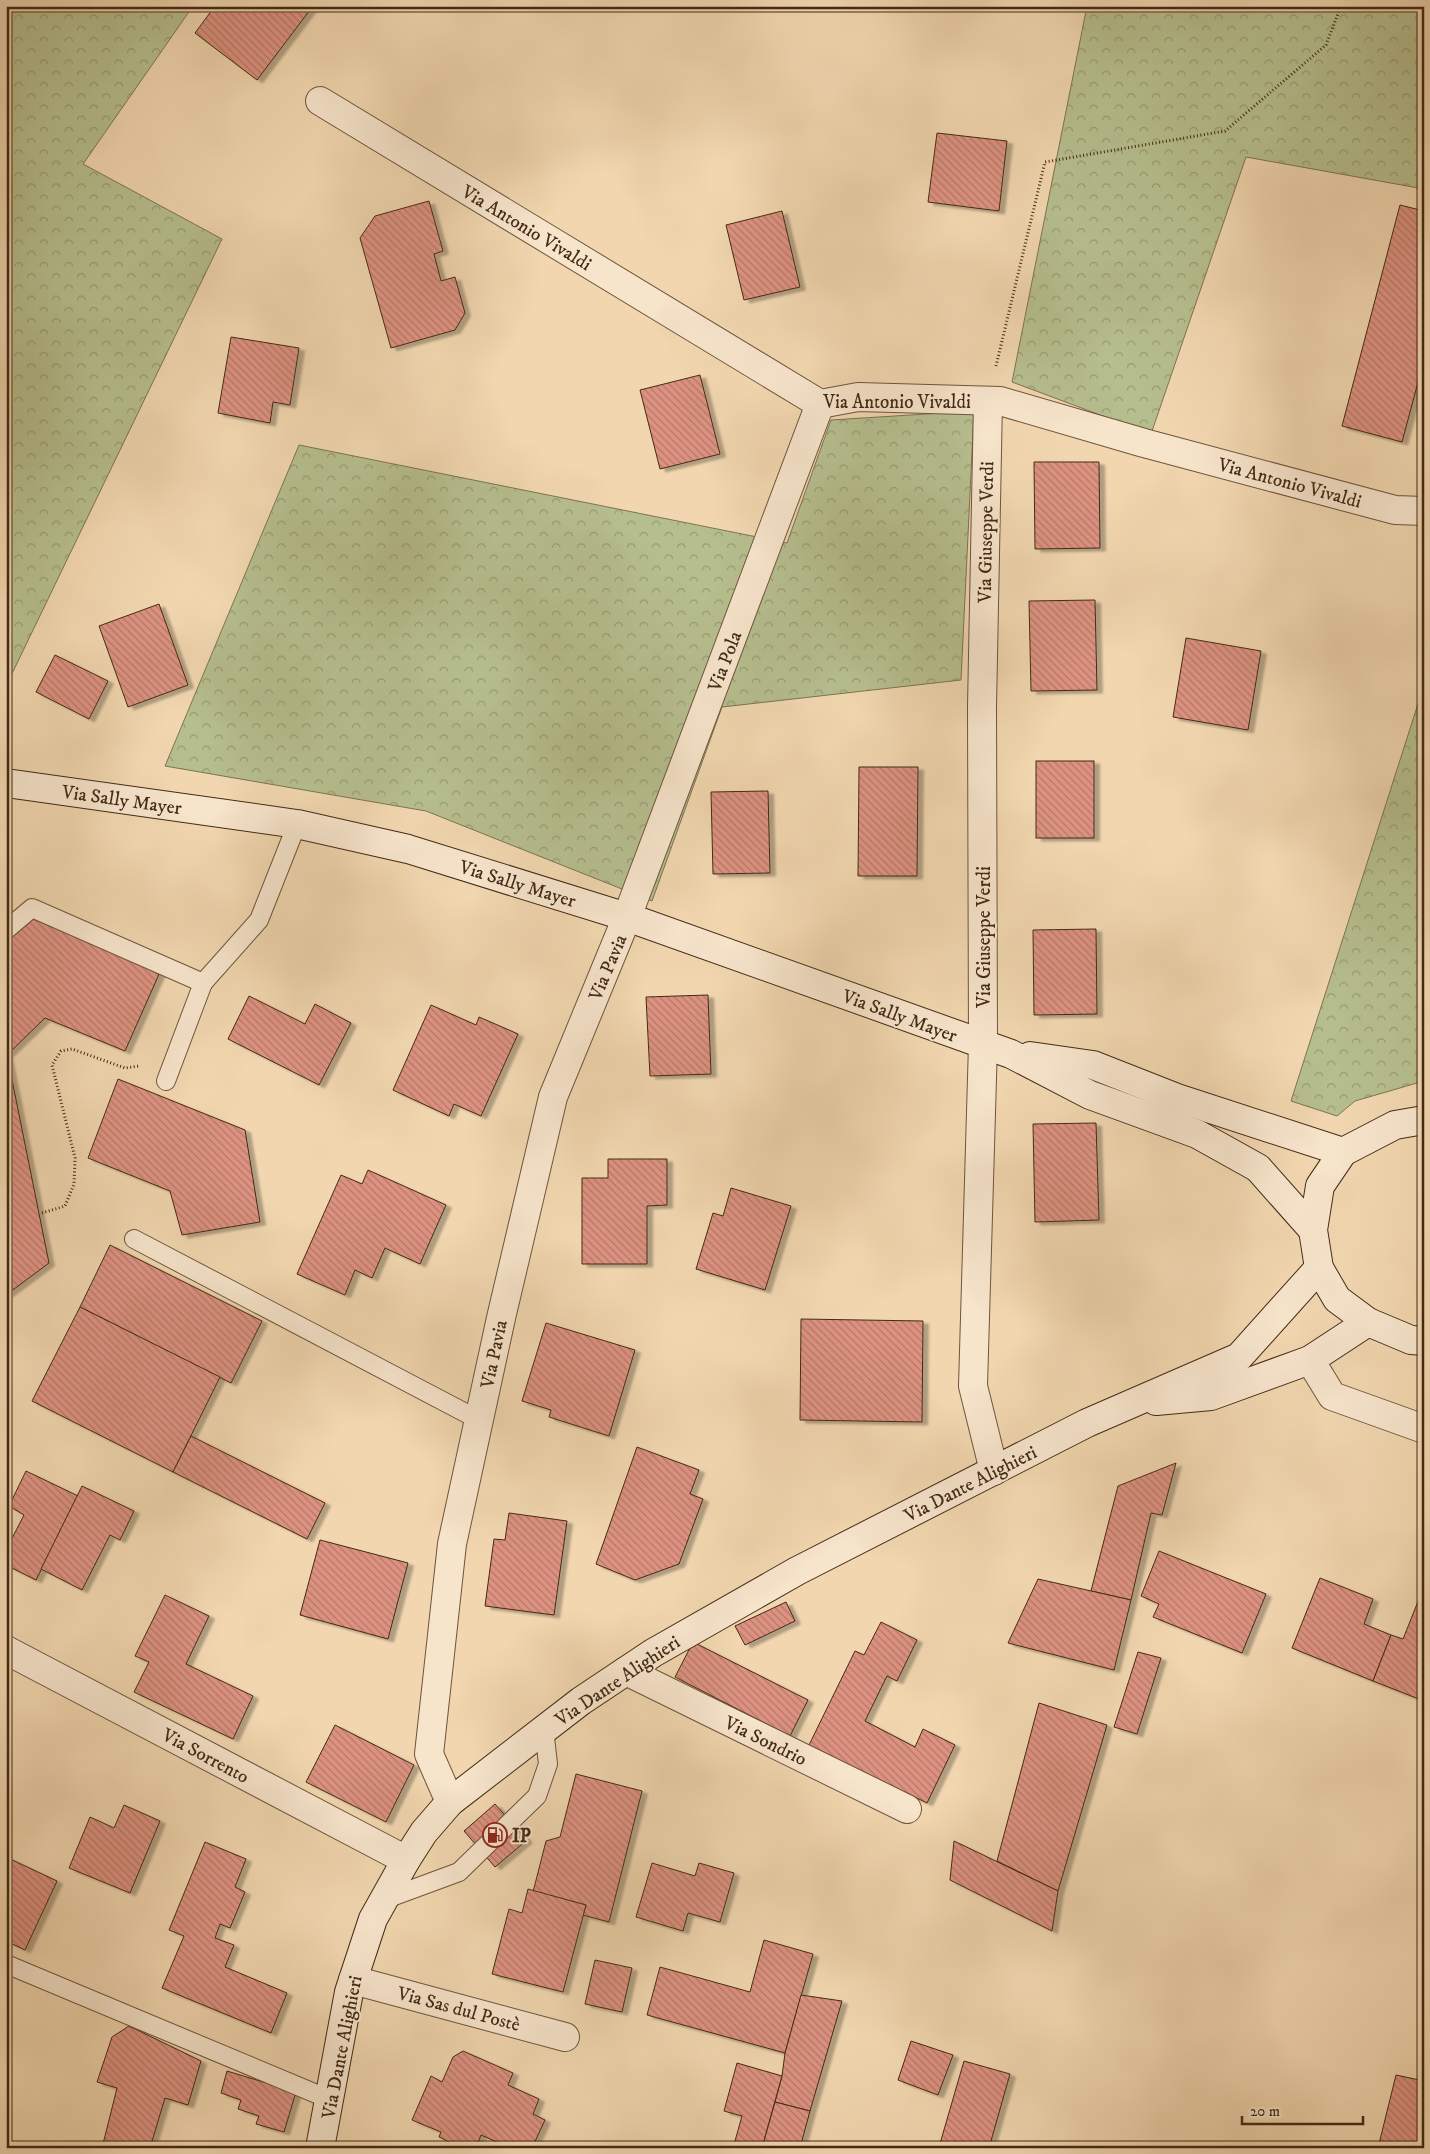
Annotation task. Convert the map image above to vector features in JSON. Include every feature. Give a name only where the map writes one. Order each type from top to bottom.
[{"type":"street","name":"Via Antonio Vivaldi","points":[[320,101],[820,404],[858,397],[1000,401],[1144,443],[1394,510],[1424,511]]},
{"type":"street","name":"Via Giuseppe Verdi","points":[[988,401],[982,707],[983,1044],[973,1386],[994,1470]]},
{"type":"street","name":"Via Pola","points":[[628,917],[820,404]]},
{"type":"street","name":"Via Sally Mayer","points":[[6,783],[297,824],[408,849],[628,917],[1011,1054],[1090,1095],[1197,1134],[1258,1168],[1313,1230]]},
{"type":"street","name":"Via Pavia","points":[[450,1802],[429,1754],[452,1544],[501,1318],[552,1097],[628,917]]},
{"type":"street","name":"Via Sally Mayer","points":[[1011,1054],[1093,1064],[1177,1098],[1343,1152]]},
{"type":"street","points":[[1424,1120],[1395,1124],[1343,1152],[1320,1186],[1313,1230],[1319,1268],[1337,1300],[1368,1322],[1411,1340],[1424,1341]]},
{"type":"street","name":"Via Dante Alighieri","points":[[320,2148],[331,2100],[349,1992],[373,1919],[424,1832],[450,1802],[544,1729],[626,1670],[797,1571],[1087,1423],[1239,1357],[1319,1268]]},
{"type":"street","name":"Via Dante Alighieri","points":[[1130,1404],[1211,1396],[1310,1360],[1368,1322]]},
{"type":"street","points":[[1310,1360],[1332,1396],[1424,1429]]},
{"type":"street","name":"Via Sorrento","points":[[6,1650],[406,1860]]},
{"type":"street","name":"Via Sondrio","points":[[626,1670],[907,1809]]},
{"type":"street","name":"Via Sas dul Postè","points":[[353,1980],[565,2037]]},
{"type":"lane","points":[[166,1081],[203,983],[259,920],[297,824]]},
{"type":"lane","points":[[6,930],[32,908],[203,983]]},
{"type":"lane","points":[[134,1239],[479,1420]]},
{"type":"lane","points":[[384,1900],[459,1872],[537,1796],[548,1764],[544,1729]]},
{"type":"lane","points":[[6,1964],[331,2100]]},
{"type":"path","points":[[988,401],[1045,162],[1225,131],[1326,45],[1341,6]]},
{"type":"path","points":[[42,1213],[65,1206],[74,1184],[75,1158],[52,1065],[60,1051],[72,1049],[125,1068],[148,1064]]},
{"type":"green space","points":[[6,6],[193,6],[83,164],[222,239],[6,686]]},
{"type":"green space","points":[[1087,6],[1424,6],[1424,189],[1246,157],[1151,434],[1012,382]]},
{"type":"green space","points":[[974,411],[961,680],[722,707],[652,901],[426,811],[165,766],[299,445],[787,543],[831,420]]},
{"type":"green space","points":[[1424,685],[1424,1081],[1355,1101],[1337,1116],[1291,1101]]},
{"type":"building","points":[[215,6],[313,6],[257,80],[195,33]]},
{"type":"building","points":[[937,133],[1007,141],[999,211],[928,202]]},
{"type":"building","points":[[429,201],[443,251],[434,254],[441,281],[455,277],[465,313],[455,330],[391,348],[360,238],[375,216]]},
{"type":"building","points":[[1400,205],[1424,211],[1424,360],[1402,442],[1342,426]]},
{"type":"building","points":[[782,211],[800,287],[744,300],[726,225]]},
{"type":"building","points":[[231,337],[299,348],[290,405],[273,402],[270,423],[218,413]]},
{"type":"building","points":[[700,375],[720,454],[660,469],[640,390]]},
{"type":"building","points":[[1034,462],[1099,462],[1100,548],[1035,549]]},
{"type":"building","points":[[1095,600],[1097,690],[1031,691],[1029,601]]},
{"type":"building","points":[[159,604],[188,685],[128,707],[99,626]]},
{"type":"building","points":[[1186,638],[1261,651],[1248,730],[1173,717]]},
{"type":"building","points":[[55,655],[108,681],[89,719],[36,692]]},
{"type":"building","points":[[1036,761],[1094,761],[1094,838],[1036,838]]},
{"type":"building","points":[[859,767],[918,767],[917,876],[858,876]]},
{"type":"building","points":[[768,791],[770,873],[713,874],[711,792]]},
{"type":"building","points":[[31,918],[160,972],[125,1051],[45,1018],[7,1055],[49,1263],[6,1295],[6,940]]},
{"type":"building","points":[[1096,929],[1097,1014],[1034,1015],[1033,930]]},
{"type":"building","points":[[708,995],[711,1074],[650,1076],[646,997]]},
{"type":"building","points":[[249,996],[305,1024],[315,1004],[351,1023],[319,1085],[228,1039]]},
{"type":"building","points":[[431,1005],[476,1025],[479,1017],[518,1034],[481,1116],[454,1104],[449,1116],[393,1090]]},
{"type":"building","points":[[118,1079],[245,1130],[260,1222],[182,1235],[170,1191],[88,1158]]},
{"type":"building","points":[[1096,1123],[1099,1220],[1035,1222],[1033,1124]]},
{"type":"building","points":[[608,1159],[667,1159],[667,1205],[647,1206],[647,1264],[582,1264],[582,1178],[608,1178]]},
{"type":"building","points":[[368,1170],[446,1205],[420,1264],[385,1248],[372,1278],[355,1270],[345,1295],[297,1274],[341,1175],[362,1184]]},
{"type":"building","points":[[731,1188],[791,1206],[765,1290],[696,1269],[713,1213],[723,1216]]},
{"type":"building","points":[[110,1245],[262,1321],[231,1383],[80,1307]]},
{"type":"building","points":[[80,1307],[220,1377],[173,1472],[32,1401]]},
{"type":"building","points":[[801,1319],[923,1321],[922,1422],[800,1420]]},
{"type":"building","points":[[546,1323],[635,1350],[609,1436],[549,1417],[551,1410],[522,1401]]},
{"type":"building","points":[[191,1436],[325,1503],[307,1539],[173,1472]]},
{"type":"building","points":[[637,1447],[699,1470],[690,1494],[703,1499],[679,1564],[635,1580],[596,1564]]},
{"type":"building","points":[[1176,1463],[1162,1515],[1151,1513],[1131,1600],[1091,1591],[1118,1486]]},
{"type":"building","points":[[26,1471],[78,1496],[36,1580],[6,1565],[6,1550],[24,1515],[9,1506]]},
{"type":"building","points":[[82,1486],[134,1511],[120,1540],[110,1535],[82,1590],[41,1569]]},
{"type":"building","points":[[509,1513],[567,1521],[554,1615],[485,1606],[494,1539],[505,1540]]},
{"type":"building","points":[[320,1540],[408,1563],[388,1639],[300,1615]]},
{"type":"building","points":[[1159,1551],[1266,1594],[1242,1653],[1153,1617],[1159,1604],[1141,1596]]},
{"type":"building","points":[[1320,1578],[1373,1599],[1364,1624],[1391,1635],[1373,1681],[1292,1648]]},
{"type":"building","points":[[1038,1579],[1131,1600],[1114,1670],[1008,1643]]},
{"type":"building","points":[[1421,1594],[1424,1595],[1424,1701],[1373,1681],[1391,1635],[1403,1639]]},
{"type":"building","points":[[165,1595],[209,1616],[186,1664],[253,1696],[233,1739],[134,1692],[149,1662],[135,1656]]},
{"type":"building","points":[[786,1602],[795,1621],[745,1645],[735,1626]]},
{"type":"building","points":[[881,1622],[917,1640],[897,1681],[887,1676],[865,1721],[915,1747],[923,1729],[955,1745],[927,1803],[809,1745],[855,1651],[864,1655]]},
{"type":"building","points":[[693,1642],[808,1700],[790,1736],[675,1677]]},
{"type":"building","points":[[1138,1652],[1161,1658],[1137,1734],[1114,1727]]},
{"type":"building","points":[[1039,1703],[1107,1725],[1058,1891],[997,1861]]},
{"type":"building","points":[[335,1725],[414,1765],[386,1822],[306,1782]]},
{"type":"building","points":[[576,1774],[642,1791],[609,1922],[583,1915],[586,1905],[533,1892],[546,1841],[560,1837]]},
{"type":"building","name":"IP","points":[[495,1804],[527,1840],[495,1867],[464,1831]]},
{"type":"building","points":[[124,1805],[160,1821],[130,1893],[69,1868],[90,1817],[114,1828]]},
{"type":"building","points":[[954,1841],[1058,1891],[1052,1931],[950,1880]]},
{"type":"building","points":[[205,1842],[246,1859],[235,1887],[245,1892],[230,1928],[220,1924],[215,1938],[234,1945],[225,1967],[287,1993],[271,2033],[162,1988],[184,1936],[169,1930]]},
{"type":"building","points":[[6,1857],[57,1881],[25,1950],[6,1941]]},
{"type":"building","points":[[652,1863],[695,1876],[699,1863],[734,1873],[720,1922],[688,1913],[683,1931],[636,1917]]},
{"type":"building","points":[[528,1889],[586,1905],[563,1992],[492,1974],[509,1909],[522,1913]]},
{"type":"building","points":[[764,1940],[813,1954],[785,2053],[647,2015],[660,1967],[750,1992]]},
{"type":"building","points":[[595,1960],[632,1968],[622,2012],[585,2004]]},
{"type":"building","points":[[801,1995],[842,2001],[810,2111],[775,2102],[782,2076],[785,2053]]},
{"type":"building","points":[[129,2026],[201,2061],[188,2105],[165,2098],[150,2148],[102,2148],[117,2088],[97,2082],[112,2037]]},
{"type":"building","points":[[911,2041],[953,2055],[938,2095],[898,2080]]},
{"type":"building","points":[[463,2051],[513,2073],[508,2085],[539,2099],[533,2114],[545,2120],[532,2148],[511,2148],[481,2135],[476,2148],[462,2148],[439,2137],[441,2132],[412,2120],[431,2076],[442,2082],[453,2057]]},
{"type":"building","points":[[964,2061],[1010,2074],[989,2148],[939,2147]]},
{"type":"building","points":[[737,2063],[782,2076],[762,2148],[733,2148],[742,2116],[724,2111]]},
{"type":"building","points":[[227,2071],[296,2092],[284,2132],[256,2124],[259,2116],[238,2109],[241,2100],[221,2093]]},
{"type":"building","points":[[1396,2075],[1424,2081],[1424,2148],[1378,2148]]},
{"type":"building","points":[[775,2102],[810,2111],[800,2148],[762,2148]]},
{"type":"place","name":"IP","points":[[495,1835]]}]
